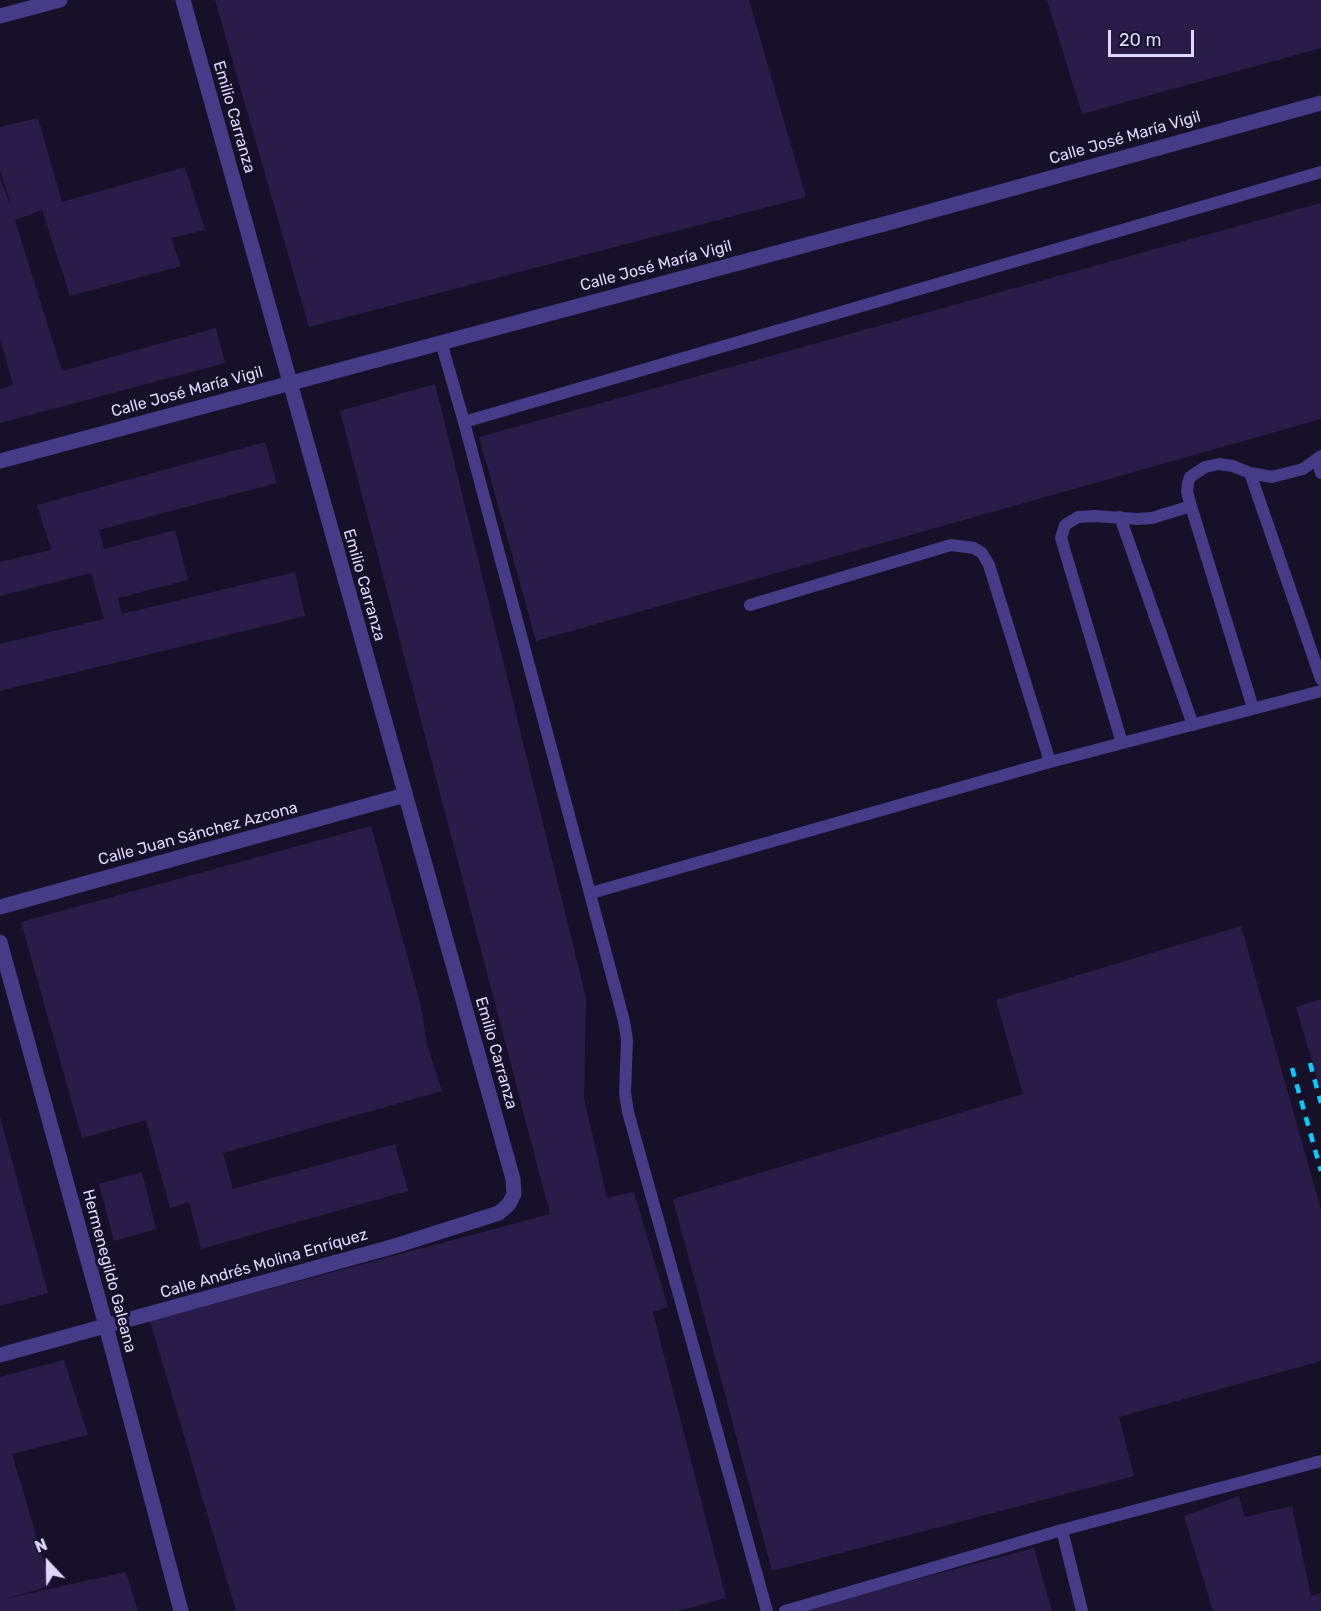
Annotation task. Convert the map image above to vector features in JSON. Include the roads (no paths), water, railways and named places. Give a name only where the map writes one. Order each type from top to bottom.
[{"type":"street","points":[[0,16],[60,0]]},
{"type":"street","name":"Emilio Carranza","points":[[183,0],[513,1179]]},
{"type":"street","name":"Calle José María Vigil","points":[[0,461],[877,226],[1321,102]]},
{"type":"street","name":"Calle Juan Sánchez Azcona","points":[[0,906],[405,795]]},
{"type":"street","name":"Hermenegildo Galeana","points":[[0,942],[106,1326],[181,1611]]},
{"type":"street","name":"Calle Andrés Molina Enríquez","points":[[0,1355],[395,1246],[499,1213],[514,1194],[513,1179]]},
{"type":"lane","points":[[464,422],[1321,172]]},
{"type":"lane","points":[[441,342],[624,1021],[627,1040],[625,1093],[628,1112],[767,1611]]},
{"type":"lane","points":[[1253,708],[1191,506],[1187,492],[1188,483],[1190,477],[1196,472],[1219,464],[1272,477],[1287,475],[1320,463]]},
{"type":"lane","points":[[1250,473],[1321,679]]},
{"type":"lane","points":[[1122,743],[1062,538],[1065,525],[1078,518],[1095,516],[1152,518],[1191,506]]},
{"type":"lane","points":[[1120,518],[1193,725]]},
{"type":"lane","points":[[750,604],[951,545],[974,548],[982,553],[989,565],[1050,762]]},
{"type":"lane","points":[[591,893],[1050,762],[1321,691]]},
{"type":"lane","points":[[785,1611],[1062,1530],[1321,1461]]},
{"type":"lane","points":[[1062,1530],[1082,1611]]},
{"type":"railway","points":[[1310,1063],[1321,1103]]},
{"type":"railway","points":[[1292,1068],[1321,1171]]}]
